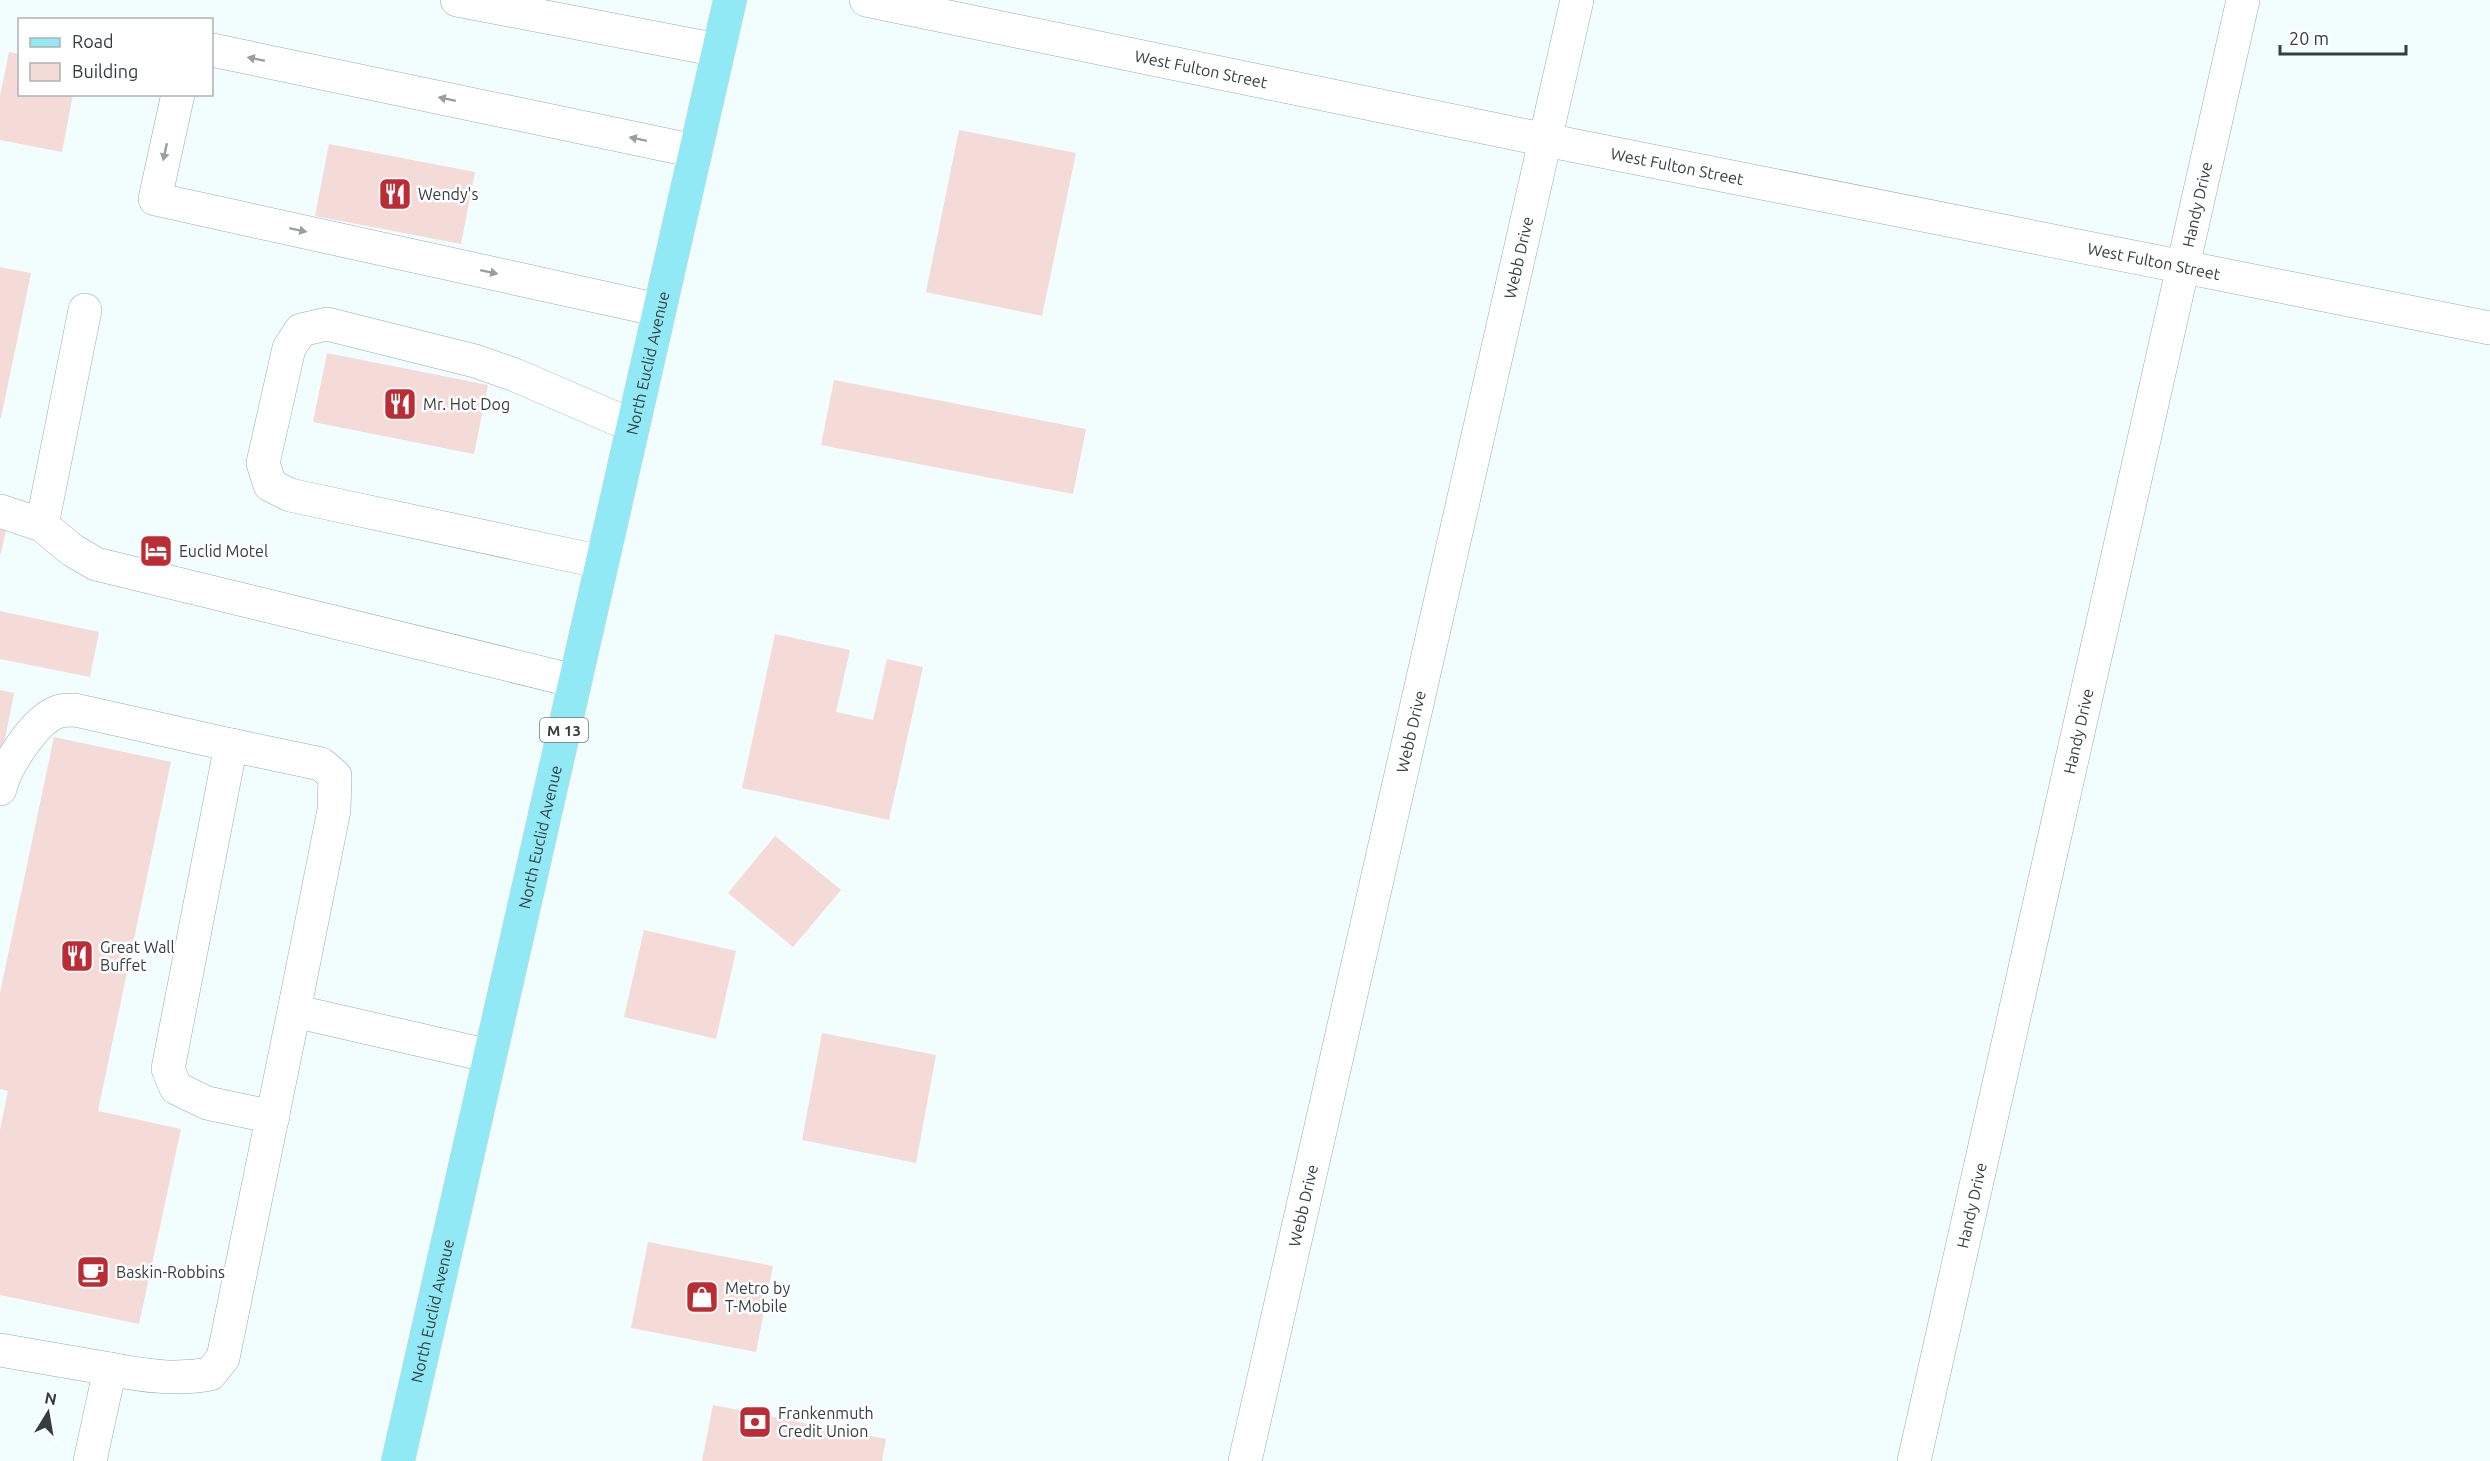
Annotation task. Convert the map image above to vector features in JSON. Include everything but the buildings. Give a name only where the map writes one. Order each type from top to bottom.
[{"type":"main road","name":"North Euclid Avenue","points":[[398,1461],[730,0]]},
{"type":"street","points":[[457,0],[718,50]]},
{"type":"street","name":"West Fulton Street","points":[[866,0],[1546,140],[2490,328]]},
{"type":"street","name":"Webb Drive","points":[[1245,1461],[1577,0]]},
{"type":"street","name":"Handy Drive","points":[[1914,1461],[2243,0]]},
{"type":"street","points":[[213,50],[695,151]]},
{"type":"street","points":[[178,96],[155,199],[659,310]]},
{"type":"street","points":[[42,525],[85,310]]},
{"type":"street","points":[[602,562],[290,495],[270,485],[263,463],[289,348],[301,330],[327,324],[475,361],[515,375],[633,426]]},
{"type":"street","points":[[0,511],[42,525],[72,550],[96,564],[575,681]]},
{"type":"street","points":[[0,789],[2,778],[43,720],[58,711],[75,710],[321,764],[335,776],[334,810],[223,1358],[210,1374],[185,1379],[139,1375],[0,1350]]},
{"type":"street","points":[[231,745],[168,1069],[176,1088],[207,1103],[273,1117]]},
{"type":"street","points":[[294,1011],[490,1056]]},
{"type":"street","points":[[90,1461],[110,1369]]},
{"type":"place","name":"Wendy's","points":[[395,194]]},
{"type":"place","name":"Mr. Hot Dog","points":[[400,404]]},
{"type":"place","name":"Euclid Motel","points":[[156,551]]},
{"type":"place","name":"Great Wall Buffet","points":[[77,956]]},
{"type":"place","name":"Baskin-Robbins","points":[[93,1272]]},
{"type":"place","name":"Metro by T-Mobile","points":[[702,1297]]},
{"type":"place","name":"Frankenmuth Credit Union","points":[[755,1422]]}]
